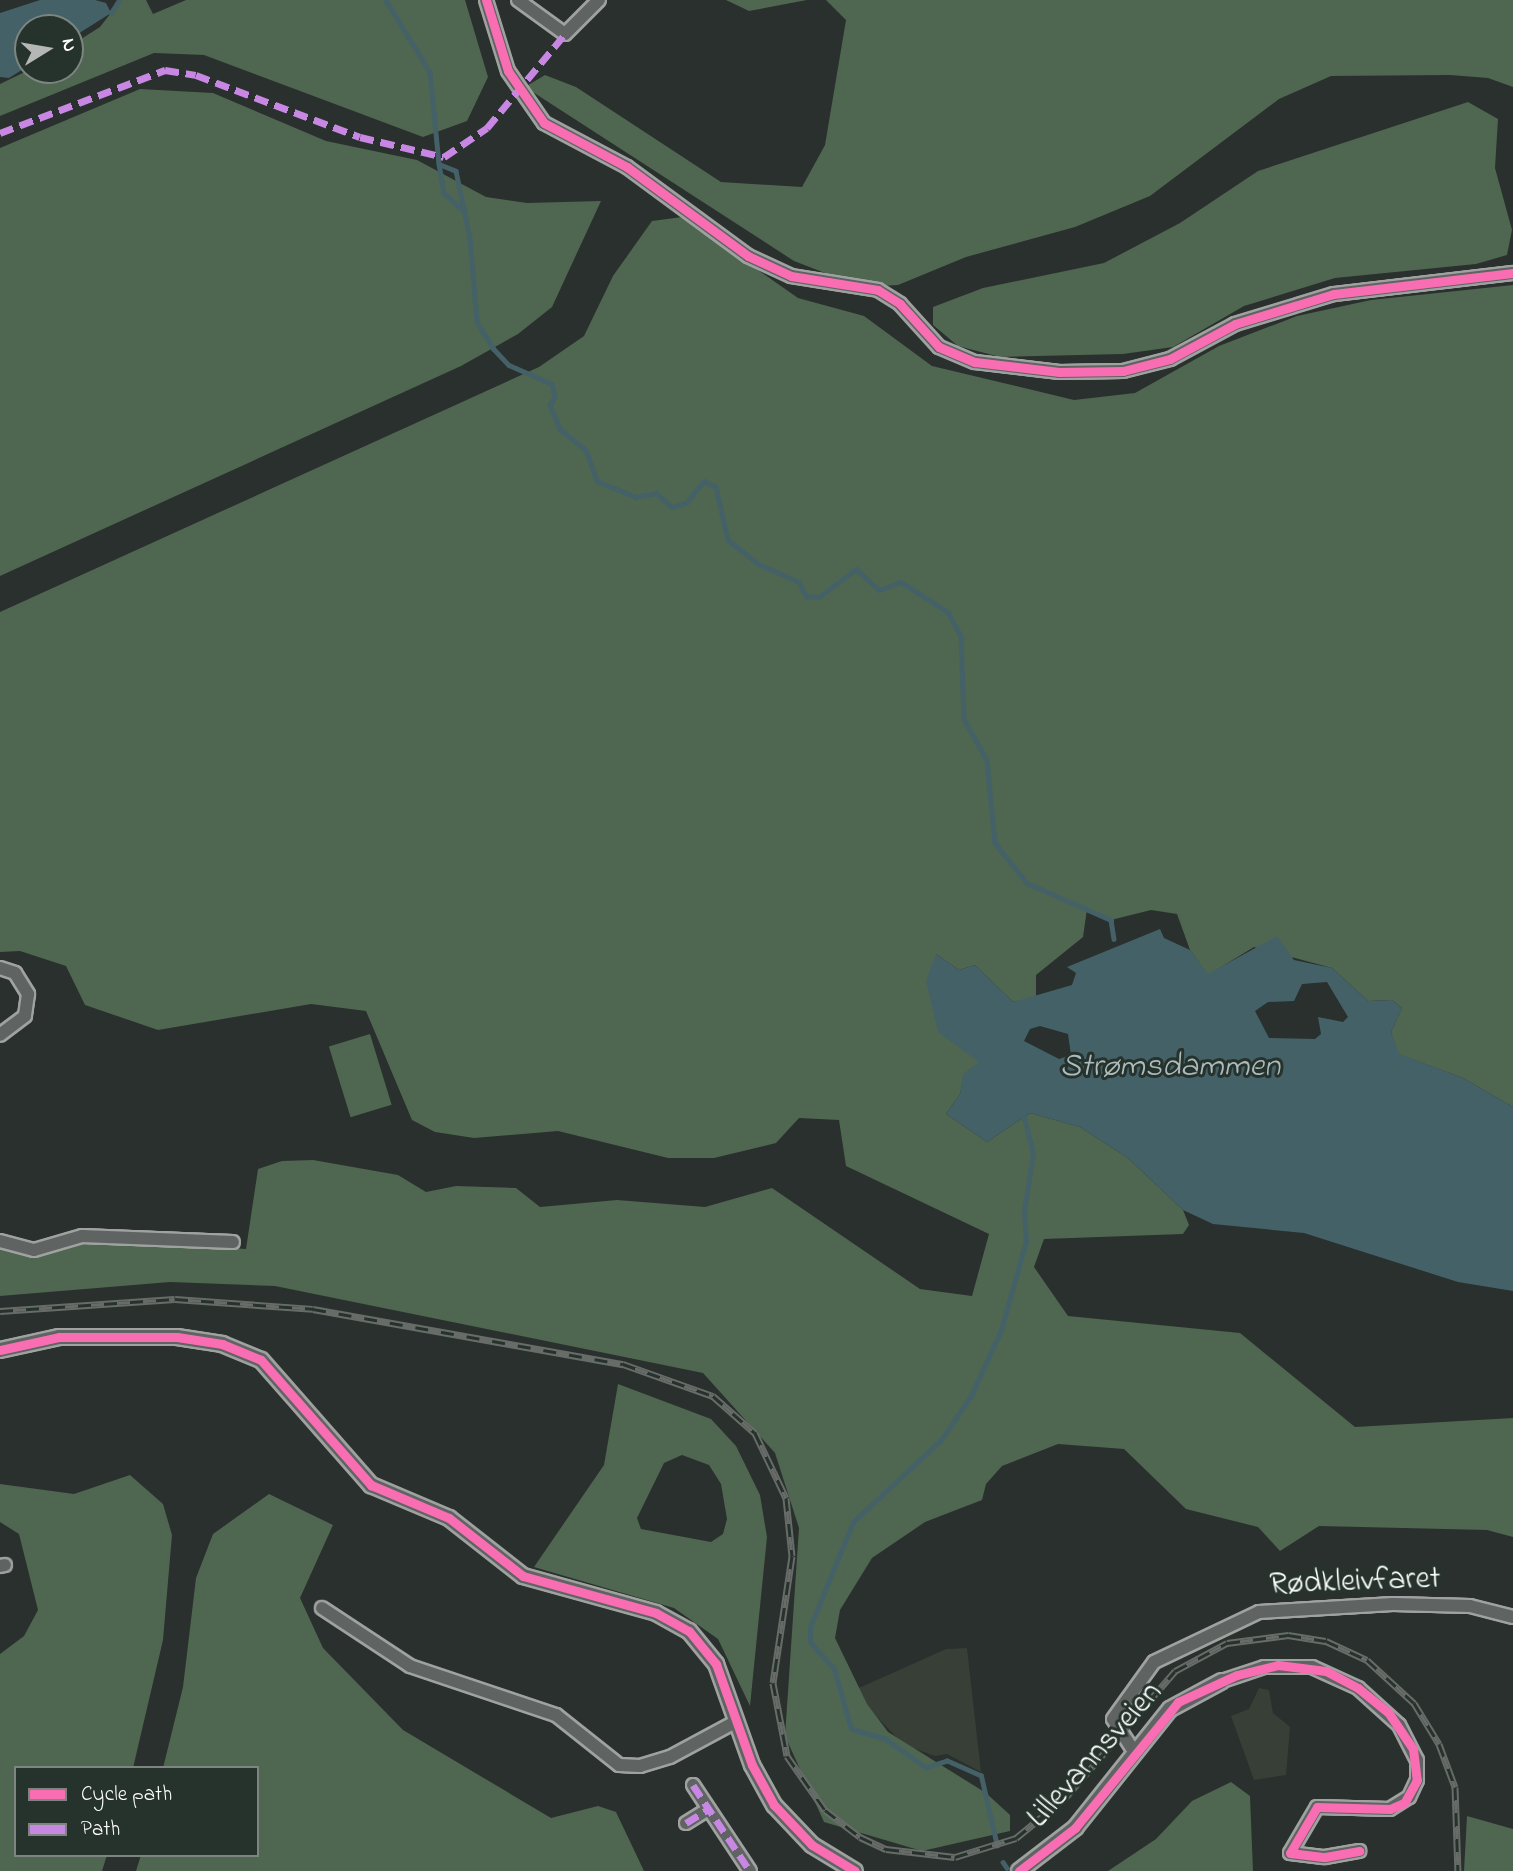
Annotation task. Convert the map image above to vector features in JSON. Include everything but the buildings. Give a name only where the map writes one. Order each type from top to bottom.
[{"type":"street","points":[[486,0],[508,71],[544,123],[627,167],[748,256],[791,276],[878,290],[900,304],[939,347],[975,362],[1059,372],[1123,371],[1170,359],[1235,324],[1334,294],[1513,272]]},
{"type":"street","points":[[518,0],[565,34],[600,0]]},
{"type":"street","points":[[0,968],[15,973],[28,994],[25,1016],[0,1035]]},
{"type":"street","points":[[0,1241],[34,1250],[82,1236],[233,1242]]},
{"type":"street","points":[[0,1350],[46,1339],[122,1336],[202,1340],[242,1350],[274,1371],[370,1485],[449,1518],[523,1576],[656,1613],[689,1630],[716,1664],[737,1721],[774,1805],[812,1845],[855,1871]]},
{"type":"street","name":"Rødkleivfaret","points":[[1135,1753],[1112,1719],[1154,1662],[1259,1612],[1393,1604],[1470,1606],[1513,1617]]},
{"type":"street","points":[[322,1608],[410,1666],[556,1715],[619,1765],[640,1766],[670,1757],[737,1721]]},
{"type":"street","name":"Lillevannsveien","points":[[1019,1871],[1075,1828],[1178,1702],[1222,1681],[1264,1667],[1312,1667],[1358,1688],[1399,1725],[1417,1760],[1417,1780],[1409,1797],[1391,1809],[1317,1807],[1290,1853],[1325,1857],[1359,1851]]},
{"type":"street","points":[[693,1785],[750,1871]]},
{"type":"street","points":[[687,1823],[708,1809]]},
{"type":"shaded area","points":[[967,1648],[981,1772],[947,1754],[935,1756],[904,1745],[852,1691],[946,1649]]},
{"type":"shaded area","points":[[1259,1688],[1269,1690],[1273,1713],[1290,1727],[1286,1775],[1254,1780],[1231,1716],[1249,1709]]},
{"type":"green space","points":[[121,0],[146,0],[153,14],[186,0],[465,0],[488,77],[467,121],[423,137],[204,55],[154,53],[84,82],[84,37],[100,27]]},
{"type":"green space","points":[[726,0],[807,0],[749,11]]},
{"type":"green space","points":[[826,0],[1513,0],[1513,87],[1488,78],[1450,75],[1331,76],[1279,99],[1150,196],[1075,227],[966,257],[898,285],[861,287],[794,261],[525,87],[545,75],[576,87],[721,182],[802,187],[825,145],[846,20]]},
{"type":"green space","points":[[14,77],[14,84],[78,84],[0,116],[0,84]]},
{"type":"green space","points":[[140,89],[213,93],[326,141],[417,160],[486,197],[527,203],[601,201],[552,307],[518,334],[461,366],[0,576],[0,148]]},
{"type":"green space","points":[[1468,102],[1498,119],[1495,168],[1512,230],[1507,255],[1476,264],[1335,278],[1244,306],[1173,347],[1123,354],[1000,357],[958,346],[933,325],[933,307],[983,288],[1104,263],[1180,223],[1258,171]]},
{"type":"green space","points":[[682,217],[798,298],[864,316],[932,366],[1074,400],[1135,393],[1219,346],[1297,316],[1371,300],[1513,285],[1513,1107],[1463,1078],[1398,1054],[1391,1032],[1402,1008],[1392,1000],[1368,1001],[1332,968],[1254,947],[1208,975],[1190,950],[1177,914],[1151,910],[1111,920],[1087,909],[1083,937],[1036,975],[1036,999],[1013,1002],[975,965],[959,970],[936,954],[980,1062],[964,1074],[960,1094],[946,1114],[987,1142],[1030,1113],[1080,1127],[1128,1158],[1183,1210],[1189,1225],[1183,1234],[1044,1239],[1034,1267],[1068,1316],[1240,1333],[1355,1427],[1513,1418],[1513,1537],[1487,1530],[1319,1526],[1280,1551],[1258,1527],[1186,1509],[1124,1449],[1058,1444],[1002,1466],[986,1484],[982,1500],[925,1522],[872,1558],[840,1610],[835,1638],[867,1704],[888,1732],[986,1793],[1010,1815],[1010,1831],[922,1851],[824,1822],[785,1736],[799,1528],[775,1453],[703,1373],[275,1286],[170,1282],[0,1296],[0,1245],[90,1239],[246,1249],[258,1169],[282,1161],[313,1160],[398,1175],[426,1192],[456,1186],[516,1188],[540,1207],[617,1200],[705,1207],[772,1188],[920,1289],[972,1296],[989,1234],[846,1166],[839,1120],[799,1118],[776,1143],[714,1158],[668,1158],[558,1131],[474,1138],[435,1132],[412,1120],[366,1011],[311,1004],[158,1030],[85,1005],[66,966],[20,951],[0,952],[0,612],[539,367],[584,336],[613,276],[652,221]]},
{"type":"green space","points":[[370,1034],[392,1105],[351,1117],[329,1047]]},
{"type":"green space","points":[[618,1384],[711,1419],[736,1446],[760,1495],[767,1537],[750,1706],[718,1639],[674,1608],[534,1567],[604,1465]],"holes":[[[682,1455],[709,1465],[721,1484],[727,1519],[723,1534],[711,1542],[641,1529],[637,1518],[664,1463]]]},
{"type":"green space","points":[[130,1475],[163,1504],[172,1535],[163,1640],[133,1766],[14,1766],[14,1857],[106,1857],[102,1871],[0,1871],[0,1654],[24,1636],[38,1610],[19,1534],[0,1522],[0,1484],[74,1494]]},
{"type":"green space","points":[[269,1494],[333,1525],[300,1598],[323,1648],[403,1730],[551,1818],[598,1806],[616,1812],[644,1871],[136,1871],[140,1857],[259,1857],[259,1766],[163,1766],[183,1687],[196,1578],[213,1534]]},
{"type":"green space","points":[[1231,1782],[1250,1796],[1253,1871],[1108,1871],[1156,1839],[1192,1801]]},
{"type":"green space","points":[[1467,1816],[1513,1829],[1513,1871],[1464,1871]]},
{"type":"water","points":[[40,0],[95,0],[106,3],[111,13],[84,30],[84,14],[14,14],[14,75],[9,78],[0,77],[0,13]]},
{"type":"water","name":"Strømsdammen","points":[[1160,929],[1164,938],[1190,950],[1208,974],[1277,936],[1294,960],[1332,968],[1368,1001],[1392,1000],[1402,1008],[1391,1032],[1399,1054],[1463,1078],[1513,1107],[1513,1291],[1458,1282],[1304,1233],[1213,1224],[1183,1210],[1128,1158],[1080,1127],[1030,1113],[987,1142],[946,1114],[960,1094],[963,1074],[979,1062],[938,1032],[926,981],[936,954],[959,970],[975,965],[1013,1002],[1072,985],[1076,973],[1067,967]],"holes":[[[1327,982],[1348,1017],[1343,1022],[1318,1017],[1321,1034],[1315,1039],[1269,1038],[1255,1011],[1268,1002],[1294,1001],[1302,984]],[[1040,1026],[1068,1034],[1071,1055],[1059,1059],[1024,1041],[1030,1029]]]},
{"type":"waterway","points":[[111,13],[119,0]]},
{"type":"waterway","points":[[386,0],[430,72],[439,164],[456,171],[470,238],[477,322],[493,348],[509,365],[552,384],[555,397],[550,405],[560,429],[586,450],[597,481],[636,497],[656,493],[672,507],[686,503],[704,481],[716,487],[728,540],[759,564],[799,582],[806,596],[819,597],[856,569],[879,590],[901,582],[948,612],[961,636],[964,719],[987,760],[995,843],[1027,883],[1111,920],[1114,939]]},
{"type":"waterway","points":[[439,164],[444,193],[464,211]]},
{"type":"waterway","points":[[997,1846],[981,1776],[947,1761],[926,1768],[885,1739],[851,1729],[834,1669],[810,1642],[810,1627],[853,1522],[941,1440],[971,1396],[1001,1330],[1026,1241],[1024,1211],[1033,1154],[1024,1117]]},
{"type":"waterway","points":[[1003,1862],[1007,1868]]},
{"type":"railway","points":[[0,1311],[175,1299],[313,1309],[623,1364],[713,1396],[755,1433],[786,1498],[792,1556],[773,1683],[787,1756],[825,1810],[860,1837],[886,1849],[955,1857],[1016,1838],[1066,1797],[1175,1671],[1227,1643],[1288,1635],[1326,1641],[1367,1660],[1414,1703],[1439,1744],[1455,1787],[1458,1871]]},
{"type":"marked path","points":[[0,133],[165,70],[196,75],[360,137],[444,157],[487,128],[565,34]]},
{"type":"marked path","points":[[693,1785],[750,1871]]},
{"type":"marked path","points":[[686,1823],[708,1809]]},
{"type":"cycle path","points":[[486,0],[508,71],[544,123],[627,167],[748,256],[791,276],[878,290],[900,304],[939,347],[975,362],[1059,372],[1123,371],[1170,359],[1235,324],[1334,294],[1513,273]]},
{"type":"cycle path","points":[[0,1350],[59,1337],[177,1337],[222,1344],[261,1360],[371,1485],[449,1518],[523,1576],[656,1613],[689,1631],[716,1664],[752,1765],[774,1805],[812,1845],[855,1871]]},
{"type":"cycle path","points":[[1019,1871],[1075,1828],[1178,1702],[1237,1675],[1278,1665],[1326,1671],[1358,1688],[1388,1712],[1413,1749],[1417,1780],[1404,1803],[1390,1809],[1317,1807],[1290,1853],[1325,1857],[1359,1851]]}]
